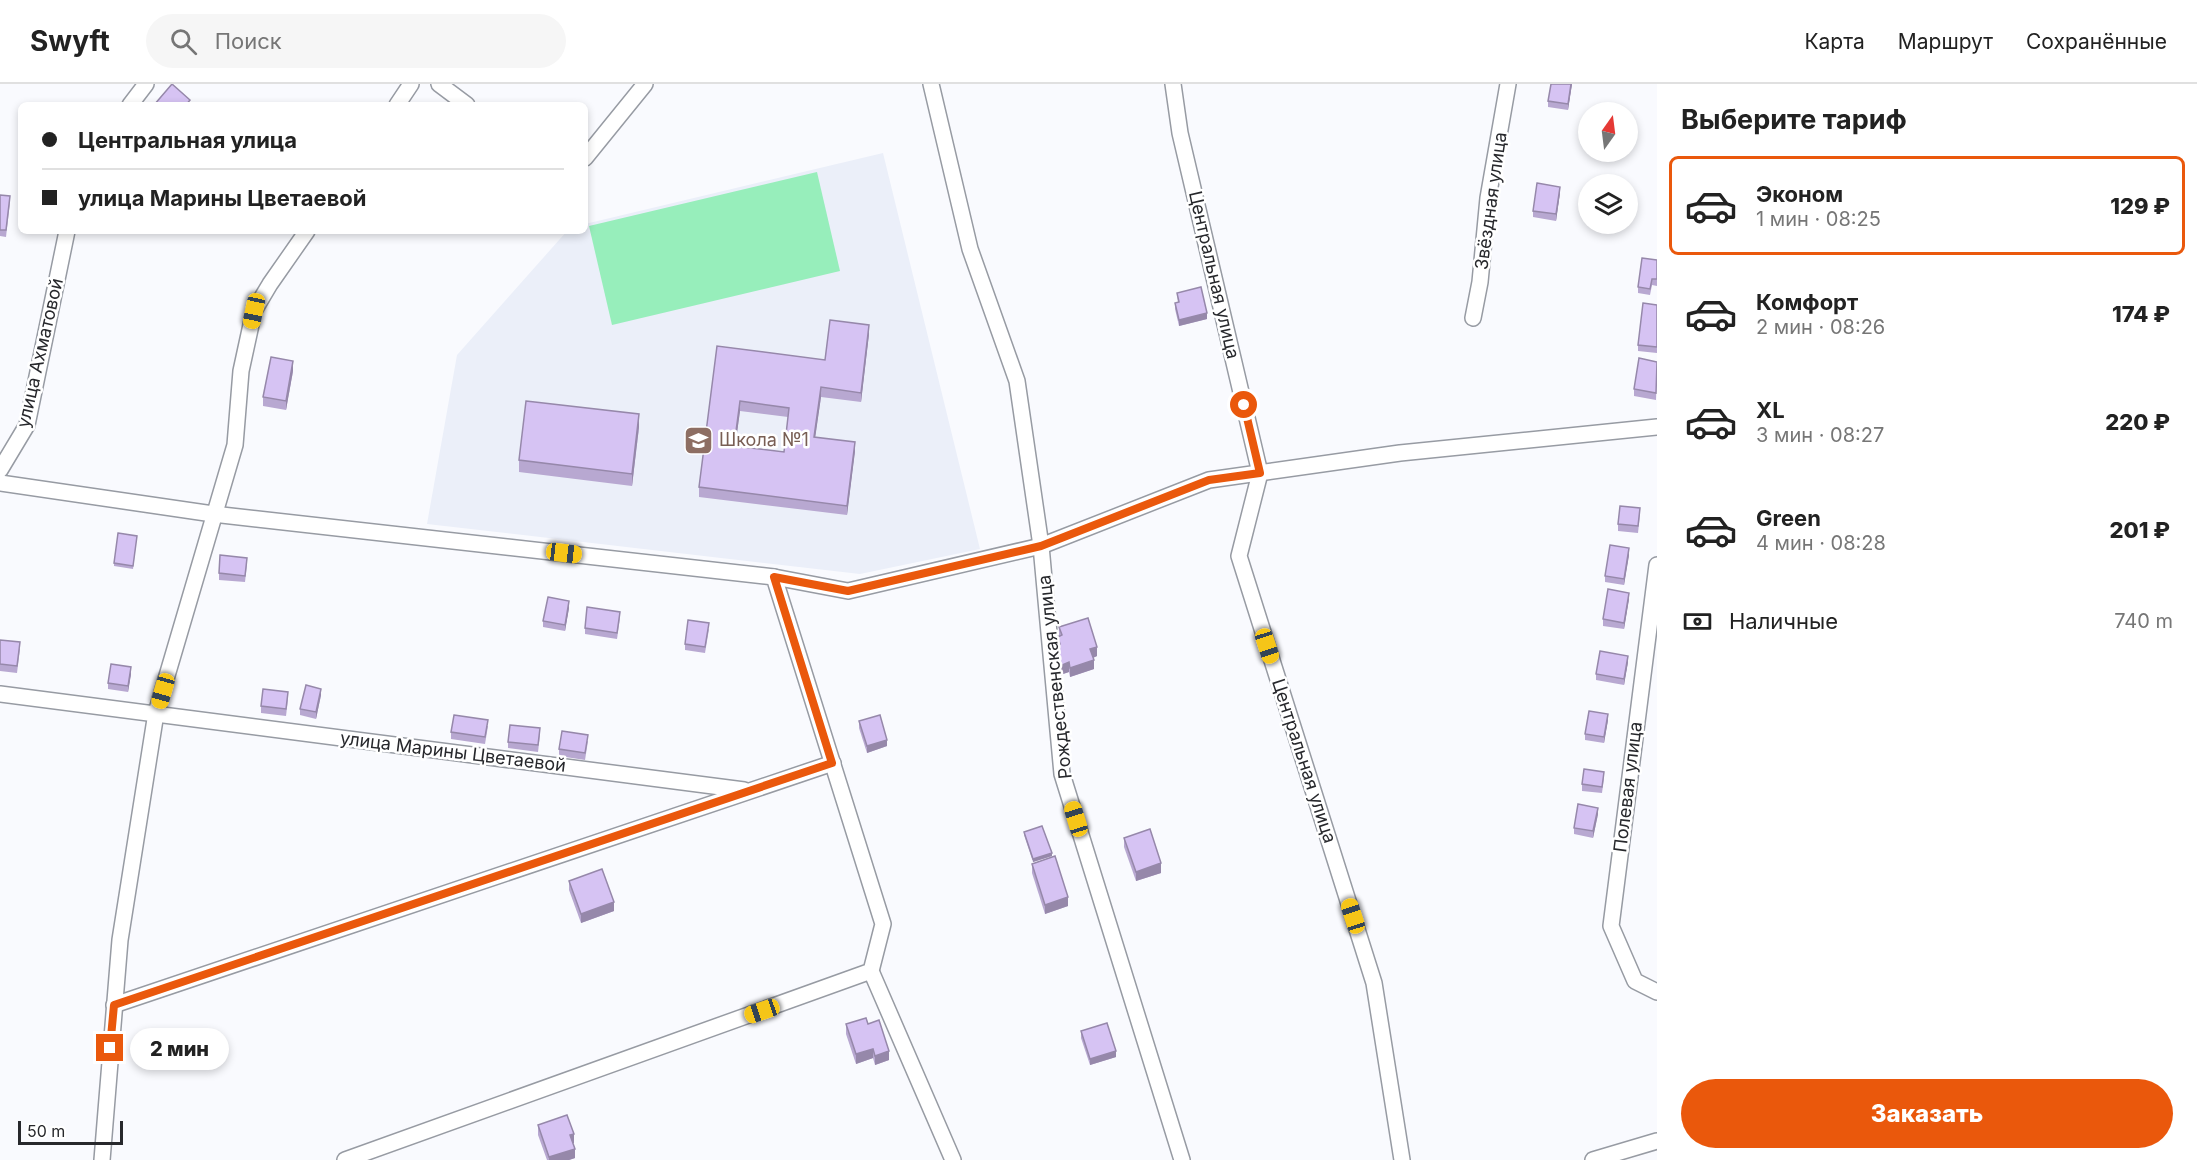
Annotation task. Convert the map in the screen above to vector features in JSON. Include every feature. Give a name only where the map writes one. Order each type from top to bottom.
[{"type":"street","points":[[132,102],[146,84]]},
{"type":"street","points":[[398,102],[411,84]]},
{"type":"street","points":[[440,84],[463,102]]},
{"type":"street","points":[[588,154],[645,84]]},
{"type":"street","name":"Рождественская улица","points":[[931,84],[970,249],[1017,381],[1041,546],[1062,774],[1182,1160]]},
{"type":"street","name":"Центральная улица","points":[[1173,84],[1180,133],[1260,473],[1239,556],[1374,983],[1402,1160]]},
{"type":"street","name":"Звёздная улица","points":[[1473,318],[1480,282],[1488,198],[1508,84]]},
{"type":"street","name":"улица Ахматовой","points":[[0,470],[27,425],[66,234]]},
{"type":"street","points":[[102,1160],[120,940],[156,713],[235,445],[242,371],[254,311],[305,234]]},
{"type":"street","points":[[0,483],[213,514],[774,577],[848,591],[1041,546],[1209,480],[1400,453],[1657,427]]},
{"type":"street","name":"Полевая улица","points":[[1657,565],[1611,926],[1635,981],[1657,992]]},
{"type":"street","points":[[774,577],[883,924],[871,971],[953,1160]]},
{"type":"street","name":"улица Марины Цветаевой","points":[[0,694],[750,791]]},
{"type":"street","name":"улица Марины Цветаевой","points":[[114,1005],[832,763]]},
{"type":"street","points":[[345,1160],[871,971]]},
{"type":"street","points":[[1593,1160],[1657,1141]]},
{"type":"shaded area","name":"Школа №1","points":[[883,153],[980,549],[860,574],[427,524],[457,355],[564,234],[588,234],[588,223]]},
{"type":"green space","points":[[817,172],[840,271],[612,325],[589,226]]},
{"type":"building","points":[[172,84],[190,100],[188,102],[157,102]]},
{"type":"building","points":[[1551,84],[1571,84],[1568,104],[1548,101]]},
{"type":"building","points":[[1537,183],[1560,187],[1556,214],[1533,211]]},
{"type":"building","points":[[0,195],[10,196],[6,230],[0,230]]},
{"type":"building","points":[[1642,258],[1657,260],[1657,279],[1652,279],[1650,289],[1638,287]]},
{"type":"building","points":[[1201,287],[1207,313],[1179,320],[1175,303],[1179,302],[1177,293]]},
{"type":"building","points":[[1643,303],[1657,305],[1657,347],[1638,345]]},
{"type":"building","points":[[830,320],[869,325],[861,393],[821,387],[814,437],[855,442],[847,506],[699,487],[717,346],[825,360]],"holes":[[[740,401],[789,408],[784,452],[734,446]]]},
{"type":"building","points":[[271,357],[293,361],[286,401],[263,397]]},
{"type":"building","points":[[1639,358],[1657,362],[1656,393],[1634,389]]},
{"type":"building","points":[[526,401],[639,414],[632,474],[519,460]]},
{"type":"building","points":[[1620,506],[1640,508],[1638,526],[1618,524]]},
{"type":"building","points":[[118,533],[137,536],[133,566],[114,563]]},
{"type":"building","points":[[1610,545],[1629,548],[1624,579],[1605,576]]},
{"type":"building","points":[[220,555],[247,558],[245,576],[219,573]]},
{"type":"building","points":[[1608,589],[1629,593],[1624,623],[1603,619]]},
{"type":"building","points":[[548,597],[569,601],[565,625],[543,621]]},
{"type":"building","points":[[587,607],[620,612],[617,633],[585,628]]},
{"type":"building","points":[[1088,618],[1097,647],[1090,649],[1094,660],[1070,668],[1069,662],[1060,666],[1054,647],[1060,644],[1058,637],[1062,635],[1059,627]]},
{"type":"building","points":[[688,620],[709,623],[705,647],[685,644]]},
{"type":"building","points":[[0,640],[20,642],[17,666],[0,664]]},
{"type":"building","points":[[1600,651],[1628,656],[1624,679],[1596,674]]},
{"type":"building","points":[[111,664],[131,667],[128,686],[108,683]]},
{"type":"building","points":[[306,685],[321,689],[316,712],[300,709]]},
{"type":"building","points":[[263,689],[288,692],[286,709],[261,706]]},
{"type":"building","points":[[1589,711],[1608,714],[1604,737],[1585,734]]},
{"type":"building","points":[[454,715],[488,720],[485,737],[451,732]]},
{"type":"building","points":[[880,715],[887,740],[867,746],[859,721]]},
{"type":"building","points":[[510,725],[540,728],[538,745],[508,742]]},
{"type":"building","points":[[562,731],[588,735],[585,753],[559,749]]},
{"type":"building","points":[[1584,769],[1604,772],[1602,787],[1582,784]]},
{"type":"building","points":[[1578,804],[1598,808],[1593,831],[1574,828]]},
{"type":"building","points":[[1042,826],[1052,853],[1033,859],[1024,832]]},
{"type":"building","points":[[1150,829],[1161,863],[1136,872],[1124,838]]},
{"type":"building","points":[[1055,856],[1068,897],[1045,905],[1032,864]]},
{"type":"building","points":[[602,869],[614,902],[581,914],[569,881]]},
{"type":"building","points":[[866,1018],[868,1024],[879,1020],[889,1051],[875,1056],[873,1049],[856,1054],[846,1024]]},
{"type":"building","points":[[1107,1023],[1116,1051],[1090,1059],[1081,1031]]},
{"type":"building","points":[[567,1115],[574,1134],[570,1135],[575,1149],[549,1157],[538,1125]]},
{"type":"place","name":"Школа №1","points":[[698,440]]},
{"type":"route","points":[[110,1048],[114,1005],[832,763],[774,577],[848,591],[1041,546],[1209,480],[1260,473],[1244,405]]}]
